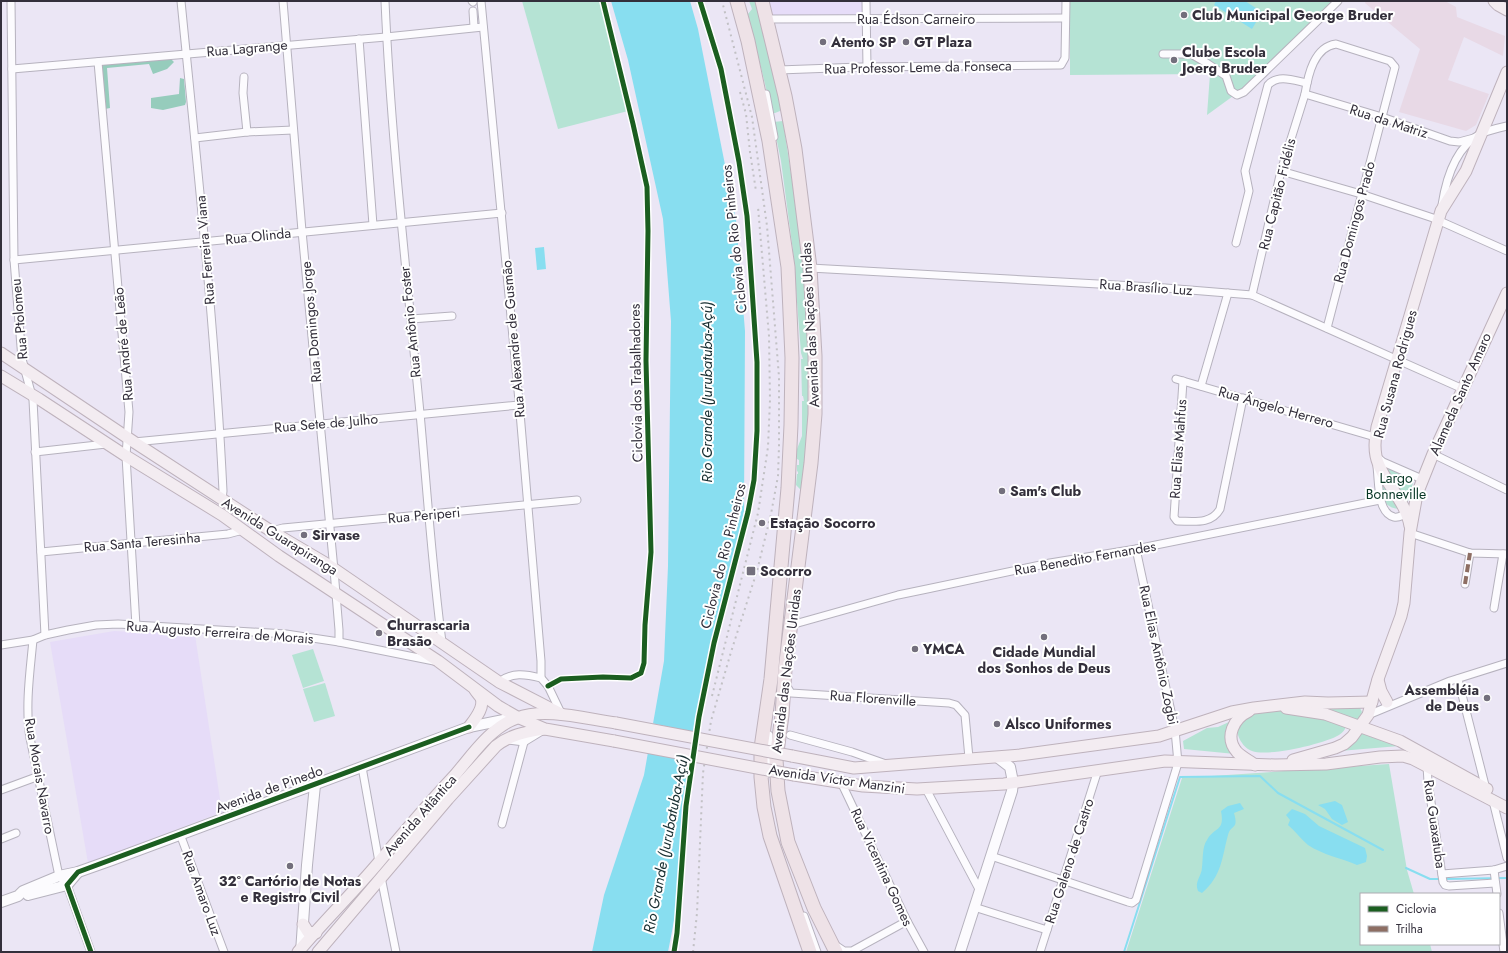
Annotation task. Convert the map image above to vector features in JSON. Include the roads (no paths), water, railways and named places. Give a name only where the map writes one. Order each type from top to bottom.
[{"type":"highway","name":"Avenida das Nações Unidas","points":[[737,1],[748,41],[769,141],[788,267],[792,358],[792,425],[788,488],[771,679],[761,748],[764,807],[770,836],[810,952]]},
{"type":"highway","name":"Avenida das Nações Unidas","points":[[762,1],[779,70],[795,149],[810,268],[815,356],[815,414],[810,470],[776,759],[778,791],[788,842],[814,908],[834,948]]},
{"type":"main road","points":[[1494,1],[1507,10]]},
{"type":"main road","name":"Rua Susana Rodrigues","points":[[1410,533],[1406,513],[1376,457],[1375,437],[1440,216],[1466,170],[1477,136],[1507,72]]},
{"type":"main road","name":"Alameda Santo Amaro","points":[[1275,765],[1335,748],[1344,744],[1352,737],[1368,715],[1378,679],[1401,616],[1404,603],[1410,533],[1417,494],[1433,454],[1507,293]]},
{"type":"main road","name":"Avenida Guarapiranga","points":[[1,353],[271,531],[323,562],[499,682],[562,715]]},
{"type":"main road","name":"Avenida Guarapiranga","points":[[1,376],[33,395],[106,444],[204,503],[279,556],[438,661],[473,688],[517,718],[545,729]]},
{"type":"main road","points":[[1305,702],[1364,695],[1372,689],[1378,679]]},
{"type":"main road","points":[[1378,679],[1381,691],[1392,702]]},
{"type":"main road","points":[[469,727],[481,705],[481,698],[473,688]]},
{"type":"main road","name":"Avenida Víctor Manzini","points":[[562,715],[616,723],[854,768],[1029,754],[1160,736],[1232,712],[1255,708],[1305,702],[1372,702]]},
{"type":"main road","points":[[1256,765],[1237,752],[1232,743],[1231,734],[1235,721],[1242,714],[1255,708],[1289,708],[1325,714],[1400,741]]},
{"type":"main road","name":"Avenida Atlântica","points":[[300,951],[488,737],[506,723],[517,718],[532,714],[562,715]]},
{"type":"main road","points":[[1368,715],[1382,730],[1507,800]]},
{"type":"main road","name":"Avenida Víctor Manzini","points":[[545,729],[794,775],[886,788],[926,789],[1013,782],[1165,761],[1275,765]]},
{"type":"main road","name":"Avenida Atlântica","points":[[318,952],[461,784],[496,746],[514,735],[545,729]]},
{"type":"main road","points":[[1275,765],[1326,764],[1380,757],[1403,756],[1413,759],[1507,808]]},
{"type":"main road","points":[[303,924],[308,932],[316,933]]},
{"type":"street","name":"Rua Ptolomeu","points":[[11,1],[14,260],[24,368],[33,395],[45,634]]},
{"type":"street","name":"Rua Ferreira Viana","points":[[181,1],[195,138],[220,433],[223,491],[222,499]]},
{"type":"street","name":"Rua Domingos Jorge","points":[[283,1],[302,231],[334,570],[339,642]]},
{"type":"street","name":"Rua Antônio Foster","points":[[385,1],[386,37],[400,222],[411,319],[436,598],[442,642]]},
{"type":"street","name":"Rua Alexandre de Gusmão","points":[[481,1],[502,213],[528,505],[541,661],[541,678]]},
{"type":"street","points":[[742,1],[753,40],[773,129],[791,249],[796,318],[797,374],[795,477],[768,740],[768,804],[773,831],[817,952]]},
{"type":"street","points":[[866,1],[867,68]]},
{"type":"street","points":[[1065,18],[1066,1]]},
{"type":"street","points":[[1163,54],[1190,54],[1226,76],[1231,91],[1237,95],[1244,92],[1338,1]]},
{"type":"street","points":[[473,11],[474,27]]},
{"type":"street","name":"Rua Édson Carneiro","points":[[766,19],[1065,18]]},
{"type":"street","name":"Rua Professor Leme da Fonseca","points":[[779,70],[1057,66],[1061,65],[1065,58],[1065,18]]},
{"type":"street","name":"Rua Lagrange","points":[[12,69],[386,37],[483,27]]},
{"type":"street","points":[[359,39],[373,225]]},
{"type":"street","name":"Rua Domingos Prado","points":[[1306,83],[1317,55],[1323,48],[1329,45],[1336,44],[1390,61],[1396,67],[1361,194],[1327,328]]},
{"type":"street","name":"Rua André de Leão","points":[[98,62],[131,440],[126,456],[136,626]]},
{"type":"street","points":[[244,77],[243,93],[247,132]]},
{"type":"street","points":[[1236,243],[1249,191],[1246,170],[1268,85],[1272,81],[1284,78],[1306,83]]},
{"type":"street","name":"Rua Capitão Fidélis","points":[[1252,295],[1281,171],[1305,94],[1306,83]]},
{"type":"street","name":"Rua da Matriz","points":[[1305,94],[1382,117],[1450,141],[1459,142],[1507,126]]},
{"type":"street","points":[[195,138],[247,132],[294,130]]},
{"type":"street","points":[[1281,171],[1440,216],[1507,251]]},
{"type":"street","name":"Rua Olinda","points":[[14,260],[302,231],[502,213]]},
{"type":"street","name":"Rua Brasílio Luz","points":[[810,268],[1153,287],[1252,295],[1463,389]]},
{"type":"street","points":[[1201,386],[1228,293]]},
{"type":"street","points":[[411,319],[452,316]]},
{"type":"street","name":"Rua Ângelo Herrero","points":[[1179,380],[1375,437]]},
{"type":"street","name":"Rua Elias Mahfus","points":[[1179,380],[1174,517],[1177,521],[1200,521],[1212,519],[1220,509],[1243,398]]},
{"type":"street","name":"Rua Sete de Julho","points":[[131,440],[519,405]]},
{"type":"street","points":[[35,452],[106,444]]},
{"type":"street","points":[[1433,454],[1507,490]]},
{"type":"street","points":[[1376,457],[1383,462],[1422,480]]},
{"type":"street","points":[[1376,457],[1380,500],[1386,512],[1392,516],[1402,517],[1417,494]]},
{"type":"street","name":"Rua Periperi","points":[[271,531],[283,528],[577,500]]},
{"type":"street","name":"Rua Benedito Fernandes","points":[[791,625],[898,596],[1050,563],[1136,549],[1380,500]]},
{"type":"street","name":"Rua Santa Teresinha","points":[[40,552],[228,534],[243,530]]},
{"type":"street","points":[[1410,533],[1470,553],[1505,554],[1494,608]]},
{"type":"street","name":"Rua Elias Antônio Zogbi","points":[[1136,549],[1176,730],[1179,761]]},
{"type":"street","points":[[1465,584],[1470,553]]},
{"type":"street","name":"Rua Augusto Ferreira de Morais","points":[[1,645],[33,640],[45,634],[96,625],[136,626],[286,634],[339,642],[438,661]]},
{"type":"street","name":"Rua Morais Navarro","points":[[33,640],[29,684],[28,726],[59,876]]},
{"type":"street","points":[[1368,715],[1392,702],[1507,663]]},
{"type":"street","points":[[499,682],[508,676],[518,674],[541,678],[548,686],[562,715]]},
{"type":"street","points":[[1458,679],[1486,789]]},
{"type":"street","name":"Rua Florenville","points":[[784,681],[791,693],[950,702],[956,705],[965,715],[969,758]]},
{"type":"street","points":[[1372,702],[1392,702]]},
{"type":"street","name":"Avenida de Pinedo","points":[[18,896],[23,891],[59,876],[78,872],[469,727],[517,718]]},
{"type":"street","points":[[504,740],[524,742],[545,729]]},
{"type":"street","name":"Avenida Víctor Manzini","points":[[790,735],[852,752],[892,766]]},
{"type":"street","points":[[502,824],[524,742]]},
{"type":"street","name":"Avenida Víctor Manzini","points":[[852,752],[856,759],[854,768]]},
{"type":"street","points":[[960,952],[1011,793],[1013,782],[1010,766],[997,757]]},
{"type":"street","points":[[991,856],[1132,903],[1136,900],[1179,761]]},
{"type":"street","name":"Rua Guaxatuba","points":[[1427,766],[1428,782],[1443,877]]},
{"type":"street","points":[[362,767],[379,862]]},
{"type":"street","name":"Rua Galeno de Castro","points":[[1040,952],[1098,770]]},
{"type":"street","points":[[2,788],[39,776]]},
{"type":"street","name":"Rua Vicentina Gomes","points":[[841,782],[907,921],[924,952]]},
{"type":"street","points":[[300,951],[316,785]]},
{"type":"street","points":[[926,789],[980,891]]},
{"type":"street","points":[[1493,801],[1507,858]]},
{"type":"street","points":[[1,839],[16,833]]},
{"type":"street","name":"Rua Amaro Luz","points":[[180,834],[224,952]]},
{"type":"street","points":[[1495,883],[1449,886],[1445,885],[1443,877],[1494,872],[1507,866]]},
{"type":"street","name":"Avenida de Pinedo","points":[[1,902],[18,896],[25,896],[67,885],[78,872]]},
{"type":"street","points":[[1494,872],[1497,893]]},
{"type":"street","points":[[59,876],[67,885],[91,952]]},
{"type":"street","points":[[381,877],[396,952]]},
{"type":"street","points":[[974,907],[1047,930]]},
{"type":"street","points":[[834,948],[844,951],[852,951],[907,921]]},
{"type":"street","points":[[1500,921],[1504,952]]},
{"type":"water","name":"Rio Grande (Jurubatuba-Açú)","points":[[611,1],[690,1],[698,29],[736,220],[745,331],[744,511],[721,625],[698,715],[683,815],[678,900],[668,952],[592,952],[604,895],[644,775],[664,661],[668,566],[671,321],[663,219],[628,60]]},
{"type":"water","points":[[1216,1],[1245,1],[1262,12],[1252,29],[1214,5]]},
{"type":"water","points":[[544,247],[546,269],[537,270],[535,248]]},
{"type":"water","points":[[1335,801],[1342,805],[1348,822],[1342,825],[1332,819],[1325,809],[1318,805]]},
{"type":"water","points":[[1240,803],[1244,809],[1234,813],[1236,822],[1229,832],[1220,866],[1214,880],[1202,893],[1198,891],[1197,884],[1202,870],[1203,850],[1205,843],[1222,822],[1221,811],[1228,806]]},
{"type":"water","points":[[1292,809],[1305,814],[1319,826],[1365,848],[1367,856],[1366,862],[1357,865],[1326,854],[1308,845],[1288,825],[1290,820],[1286,815]]},
{"type":"waterway","points":[[1124,952],[1180,777],[1260,776],[1278,793],[1383,850]]},
{"type":"waterway","points":[[1406,868],[1430,879],[1440,879]]},
{"type":"waterway","points":[[1444,879],[1507,878]]},
{"type":"railway","points":[[693,952],[697,913],[703,773],[711,721],[757,571],[771,514],[778,476],[779,446],[779,377],[767,226],[752,117],[722,1]]},
{"type":"railway","points":[[740,92],[746,114],[756,191]]},
{"type":"railway","points":[[712,696],[758,513],[768,447],[770,400],[769,336],[758,207]]},
{"type":"place","name":"Club Municipal George Bruder","points":[[1184,15]]},
{"type":"place","name":"Atento SP","points":[[823,42]]},
{"type":"place","name":"GT Plaza","points":[[906,42]]},
{"type":"place","name":"Clube Escola Joerg Bruder","points":[[1174,60]]},
{"type":"place","name":"Sam's Club","points":[[1002,491]]},
{"type":"place","name":"Estação Socorro","points":[[762,523]]},
{"type":"place","name":"Sirvase","points":[[304,535]]},
{"type":"place","name":"Socorro","points":[[751,571]]},
{"type":"place","name":"Churrascaria Brasão","points":[[379,633]]},
{"type":"place","name":"Cidade Mundial dos Sonhos de Deus","points":[[1044,637]]},
{"type":"place","name":"YMCA","points":[[915,649]]},
{"type":"place","name":"Assembléia de Deus","points":[[1487,698]]},
{"type":"place","name":"Alsco Uniformes","points":[[997,724]]},
{"type":"place","name":"32º Cartório de Notas e Registro Civil","points":[[290,866]]},
{"type":"park label","name":"Largo Bonneville","points":[[1396,486]]}]
